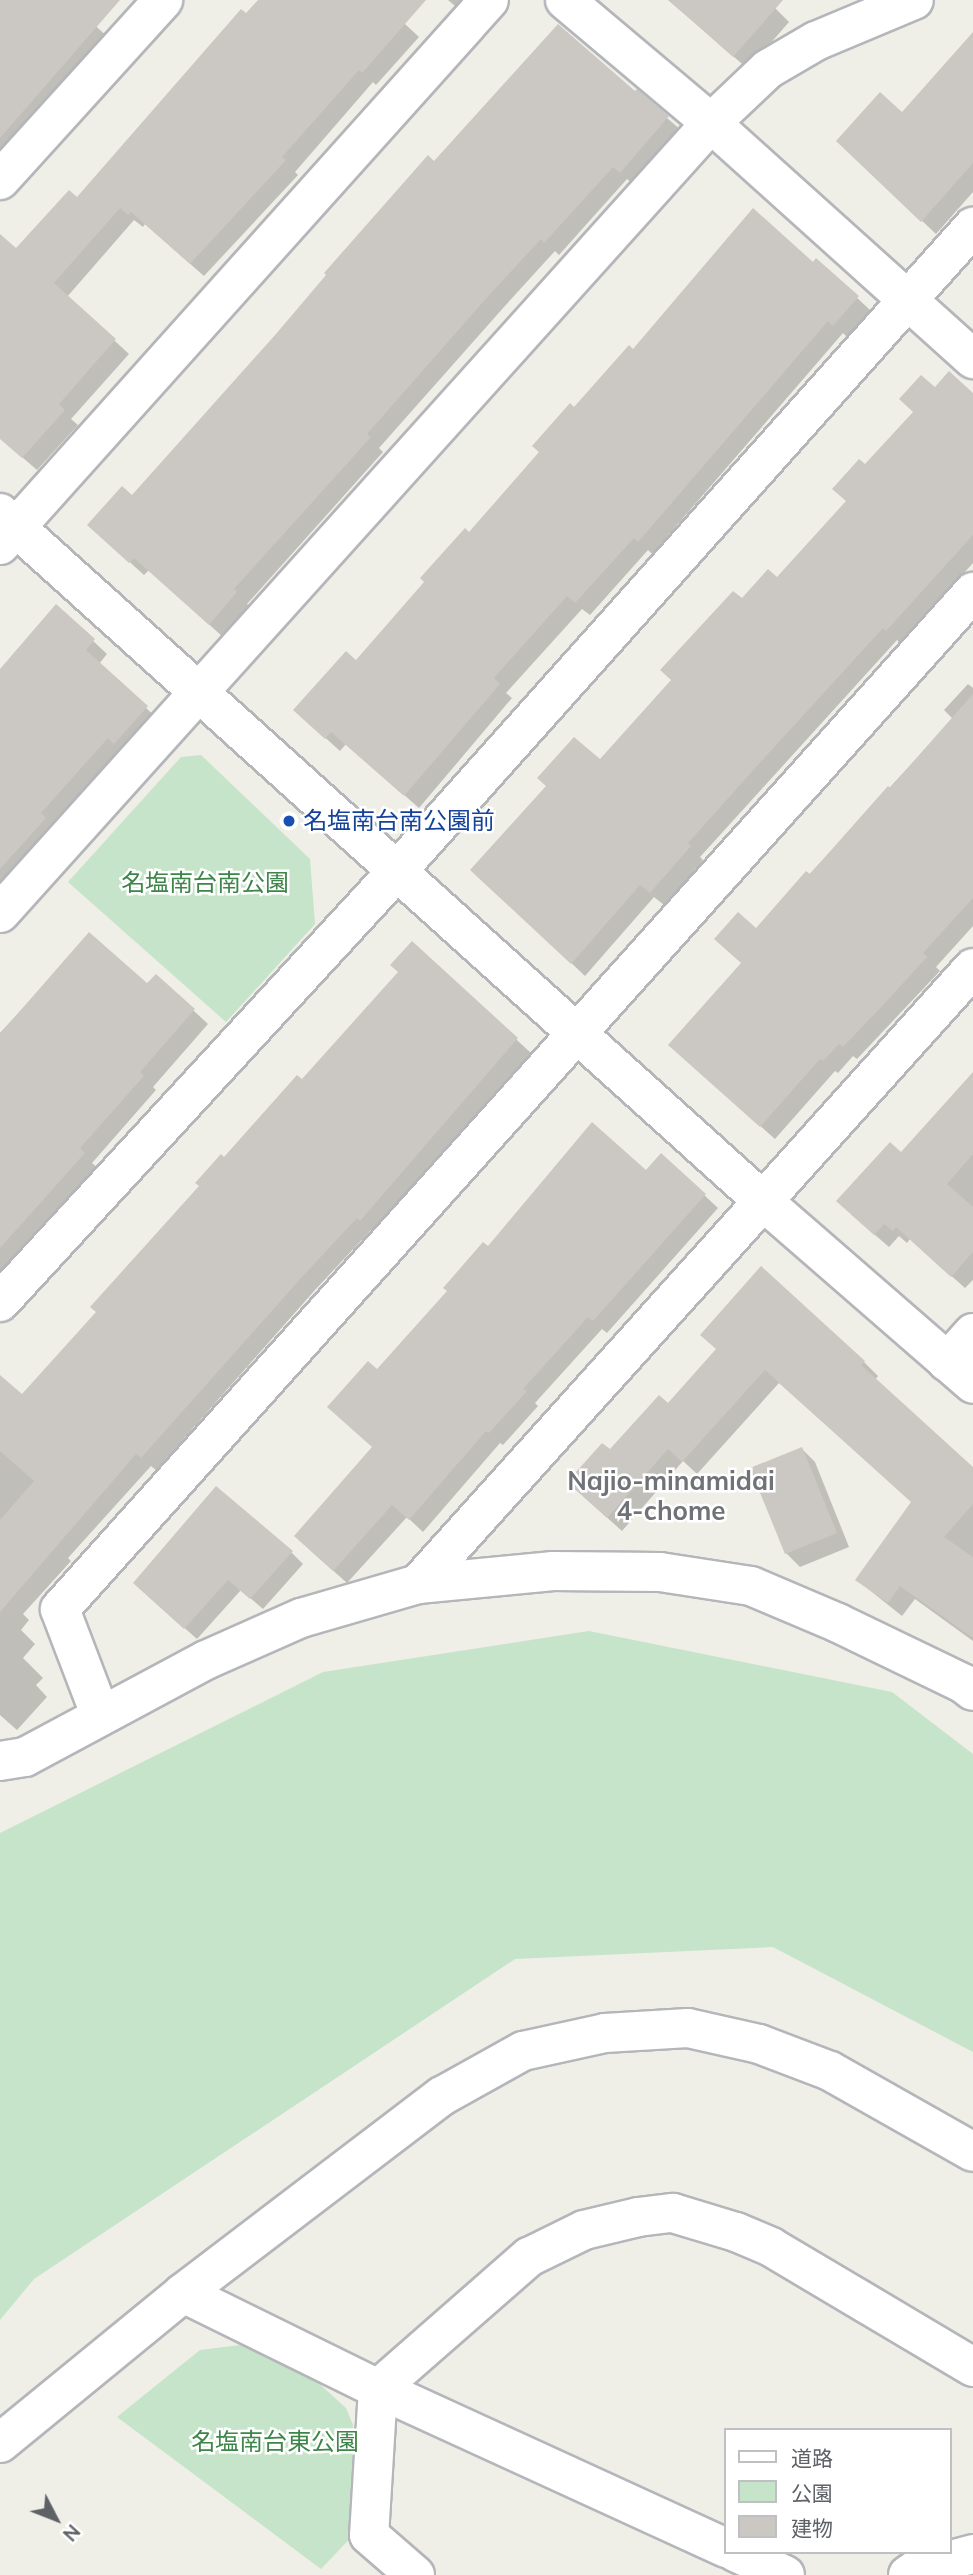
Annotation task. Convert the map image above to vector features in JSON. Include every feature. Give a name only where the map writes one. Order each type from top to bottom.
[{"type":"street","points":[[0,180],[163,0]]},
{"type":"street","points":[[489,0],[5,529],[200,695],[398,870],[764,1202],[960,1373],[973,1333]]},
{"type":"street","points":[[565,0],[711,123],[973,359]]},
{"type":"street","points":[[0,913],[200,695],[711,123],[768,69],[816,41],[914,0]]},
{"type":"street","points":[[0,1302],[398,870],[973,227]]},
{"type":"street","points":[[100,1714],[60,1609],[973,592]]},
{"type":"street","points":[[418,1584],[973,968]]},
{"type":"street","points":[[0,1761],[25,1757],[100,1714],[205,1660],[301,1618],[418,1584],[553,1571],[660,1572],[751,1586],[863,1635],[964,1684],[973,1691]]},
{"type":"street","points":[[0,2443],[183,2293],[442,2096],[523,2052],[605,2033],[688,2028],[759,2044],[830,2071],[973,2152]]},
{"type":"street","points":[[415,2575],[369,2535],[378,2389],[529,2257],[584,2230],[638,2217],[673,2213],[736,2232],[771,2247],[973,2367]]},
{"type":"street","points":[[183,2293],[378,2389],[724,2547]]},
{"type":"street","points":[[739,2554],[785,2575]]},
{"type":"street","points":[[908,2575],[917,2569],[973,2554]]},
{"type":"green space","name":"名塩南台南公園","points":[[201,755],[310,859],[315,924],[226,1022],[68,882],[181,757]]},
{"type":"green space","points":[[589,1631],[892,1692],[973,1754],[973,2052],[773,1947],[515,1959],[34,2279],[0,2320],[0,1833],[323,1672]]},
{"type":"green space","name":"名塩南台東公園","points":[[248,2344],[314,2379],[346,2408],[353,2425],[360,2528],[321,2569],[117,2417],[200,2350]]},
{"type":"building","points":[[0,0],[120,0],[0,138]]},
{"type":"building","points":[[258,0],[426,0],[362,73],[359,70],[282,157],[286,160],[190,264],[131,212],[128,215],[120,208],[54,283],[116,339],[59,404],[65,410],[22,458],[0,439],[0,234],[16,248],[69,190],[77,197],[241,9],[246,13]]},
{"type":"building","points":[[669,0],[783,0],[733,57]]},
{"type":"building","points":[[558,24],[635,91],[637,89],[669,116],[620,173],[613,167],[544,243],[541,239],[491,293],[367,434],[371,437],[234,589],[237,592],[209,625],[134,558],[129,563],[87,525],[122,486],[132,495],[276,334],[326,275],[324,273],[428,155],[434,161]]},
{"type":"building","points":[[973,32],[973,163],[921,222],[836,141],[880,92],[902,112]]},
{"type":"building","points":[[753,208],[813,262],[816,258],[859,296],[833,326],[828,321],[638,542],[634,538],[575,603],[567,596],[494,678],[500,684],[404,796],[331,732],[325,739],[293,710],[346,651],[356,660],[424,582],[420,578],[465,528],[469,532],[539,452],[532,446],[570,403],[574,407],[629,345],[633,349]]},
{"type":"building","points":[[949,371],[973,393],[973,535],[886,631],[883,628],[757,766],[688,843],[691,846],[650,893],[640,885],[571,964],[470,870],[546,786],[537,778],[574,737],[600,759],[671,680],[660,670],[733,591],[742,598],[768,569],[777,577],[846,501],[832,489],[859,459],[865,464],[913,412],[899,399],[921,375],[935,387]]},
{"type":"building","points":[[56,604],[95,639],[86,650],[148,706],[114,744],[108,738],[41,813],[46,818],[0,869],[0,669]]},
{"type":"building","points":[[973,694],[973,898],[923,953],[927,957],[883,1005],[843,1047],[839,1044],[823,1061],[820,1059],[760,1127],[668,1045],[741,963],[714,939],[738,912],[756,928],[806,871],[810,874],[888,786],[890,788]]},
{"type":"building","points":[[89,932],[147,983],[156,974],[195,1009],[140,1072],[144,1076],[80,1148],[85,1153],[0,1248],[0,1034]]},
{"type":"building","points":[[412,941],[518,1038],[360,1221],[357,1218],[302,1277],[141,1458],[136,1454],[0,1612],[0,1520],[34,1481],[0,1451],[0,1375],[22,1394],[96,1312],[90,1307],[199,1186],[195,1183],[221,1154],[224,1157],[297,1075],[302,1079],[398,972],[390,965]]},
{"type":"building","points":[[973,1072],[973,1154],[947,1184],[973,1207],[973,1252],[951,1277],[896,1227],[893,1231],[884,1224],[874,1235],[836,1201],[890,1142],[901,1152]]},
{"type":"building","points":[[592,1122],[646,1170],[661,1153],[706,1194],[593,1321],[588,1317],[523,1389],[527,1391],[489,1433],[486,1431],[409,1520],[392,1505],[333,1571],[294,1536],[372,1447],[327,1407],[368,1361],[377,1369],[447,1291],[443,1288],[483,1242],[488,1246]]},
{"type":"building","points":[[761,1266],[865,1361],[861,1365],[973,1467],[973,1504],[944,1537],[973,1557],[973,1638],[900,1586],[888,1603],[855,1580],[911,1502],[765,1370],[682,1462],[668,1449],[607,1518],[567,1482],[602,1443],[610,1449],[659,1395],[668,1403],[716,1349],[700,1335]]},
{"type":"building","points":[[802,1447],[837,1533],[785,1554],[750,1468]]},
{"type":"building","points":[[216,1486],[293,1551],[250,1599],[228,1580],[184,1629],[133,1583]]},
{"type":"place","name":"名塩南台南公園前","points":[[289,821]]},
{"type":"district","name":"Najio-minamidai 4-chome","points":[[671,1496]]}]
